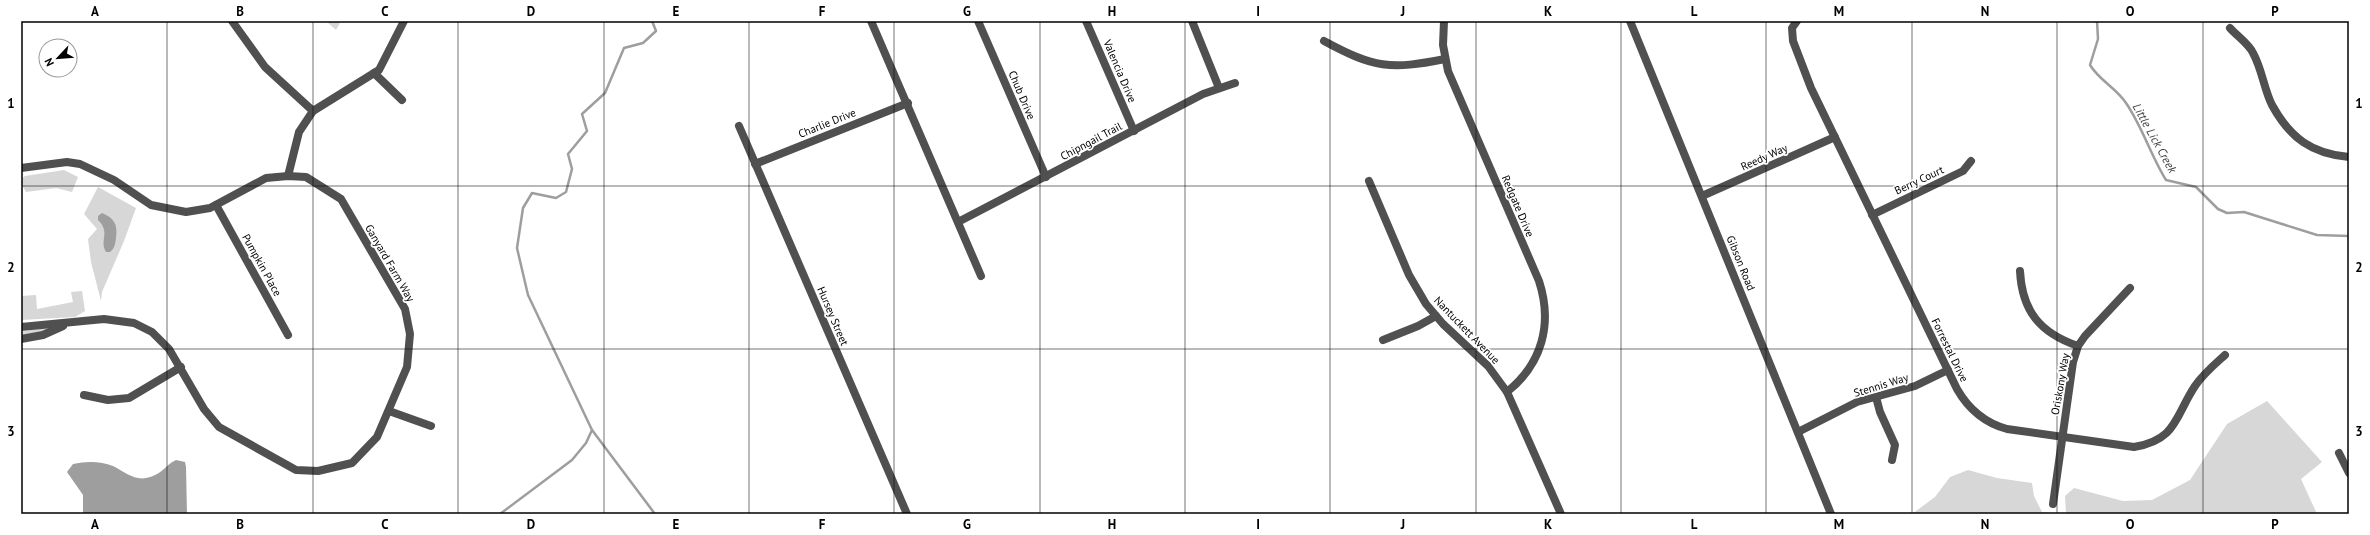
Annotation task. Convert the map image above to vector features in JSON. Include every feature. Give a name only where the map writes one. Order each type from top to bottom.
[{"type":"street","points":[[232,21],[265,67],[313,111]]},
{"type":"street","points":[[288,176],[299,132],[313,111],[318,106],[379,70],[387,57],[404,21]]},
{"type":"street","points":[[871,21],[908,103],[981,276]]},
{"type":"street","name":"Chub Drive","points":[[978,21],[1046,177]]},
{"type":"street","name":"Valencia Drive","points":[[1086,21],[1134,131]]},
{"type":"street","points":[[1192,21],[1219,88]]},
{"type":"street","name":"Redgate Drive","points":[[1444,21],[1443,45],[1445,59],[1539,281],[1546,308],[1544,336],[1538,355],[1527,373],[1507,392]]},
{"type":"street","name":"Gibson Road","points":[[1630,21],[1831,514]]},
{"type":"street","name":"Forrestal Drive","points":[[1796,21],[1792,28],[1793,40],[1812,88],[1872,215],[1965,402],[1986,420],[2007,429],[2134,447],[2145,445],[2160,438],[2175,425],[2196,385],[2225,354]]},
{"type":"street","points":[[2230,28],[2253,52],[2272,104],[2292,132],[2303,143],[2318,152],[2349,157]]},
{"type":"street","points":[[1324,41],[1360,59],[1380,65],[1409,66],[1445,59]]},
{"type":"street","points":[[374,73],[402,100]]},
{"type":"street","name":"Chipngail Trail","points":[[958,222],[1219,88],[1235,83]]},
{"type":"street","name":"Charlie Drive","points":[[755,164],[908,103]]},
{"type":"street","name":"Hursey Street","points":[[739,126],[906,514]]},
{"type":"street","name":"Reedy Way","points":[[1702,196],[1835,137]]},
{"type":"street","name":"Berry Court","points":[[1872,215],[1963,171],[1971,161]]},
{"type":"street","name":"Ganyard Farm Way","points":[[21,168],[67,162],[80,164],[112,178],[151,205],[163,209],[186,212],[216,206],[266,178],[288,176],[306,177],[340,200],[405,309],[410,334],[407,367],[377,437],[352,463],[318,471],[296,470],[219,427],[204,409],[181,367],[169,349],[152,332],[134,323],[104,320],[66,325],[21,327]]},
{"type":"street","name":"Nantuckett Avenue","points":[[1370,181],[1415,288],[1436,316],[1488,366],[1507,392],[1561,514]]},
{"type":"street","name":"Pumpkin Place","points":[[216,206],[288,335]]},
{"type":"street","points":[[2020,271],[2021,289],[2032,316],[2048,332],[2078,346]]},
{"type":"street","name":"Oriskony Way","points":[[2054,504],[2072,362],[2078,346],[2130,288]]},
{"type":"street","points":[[1384,340],[1418,326],[1436,316]]},
{"type":"street","name":"Ganyard Farm Way","points":[[21,339],[43,334],[66,325]]},
{"type":"street","points":[[84,395],[108,400],[129,398],[181,367]]},
{"type":"street","name":"Stennis Way","points":[[1798,432],[1857,402],[1915,386],[1948,370]]},
{"type":"street","points":[[1876,397],[1880,412],[1895,445],[1892,460]]},
{"type":"street","points":[[389,411],[431,426]]},
{"type":"street","points":[[2339,453],[2349,473]]},
{"type":"shaded area","points":[[326,21],[341,21],[336,30]]},
{"type":"shaded area","points":[[64,170],[78,177],[72,192],[56,188],[26,192],[21,183],[21,179],[25,176]]},
{"type":"shaded area","points":[[98,187],[136,208],[124,241],[102,292],[101,301],[91,262],[88,239],[97,229],[84,214]]},
{"type":"shaded area","points":[[102,213],[110,217],[116,225],[115,244],[110,252],[106,252],[104,248],[104,229],[98,220],[98,216]]},
{"type":"shaded area","points":[[82,291],[85,311],[75,317],[21,320],[21,296],[36,295],[37,309],[73,302],[71,292]]},
{"type":"shaded area","points":[[59,325],[43,332],[21,335],[21,332]]},
{"type":"shaded area","points":[[2267,401],[2322,462],[2301,479],[2317,514],[2066,514],[2065,496],[2074,488],[2123,501],[2152,500],[2190,480],[2227,424]]},
{"type":"shaded area","points":[[176,460],[185,462],[187,514],[83,514],[83,495],[67,472],[73,464],[93,462],[113,466],[137,478],[147,478],[156,475]]},
{"type":"shaded area","points":[[1968,470],[1997,478],[2032,483],[2034,496],[2042,512],[2066,514],[1912,514],[1935,497],[1950,477]]},
{"type":"waterway","points":[[652,21],[656,31],[643,43],[624,48],[605,93],[582,114],[587,131],[568,154],[572,169],[566,192],[556,198],[532,193],[523,208],[517,248],[528,295],[592,430],[655,514]]},
{"type":"waterway","name":"Little Lick Creek","points":[[2097,21],[2098,39],[2090,65],[2098,75],[2122,98],[2132,112],[2166,180],[2196,187],[2218,209],[2227,213],[2244,212],[2317,235],[2349,236]]},
{"type":"waterway","points":[[500,514],[572,460],[586,443],[592,430]]}]
